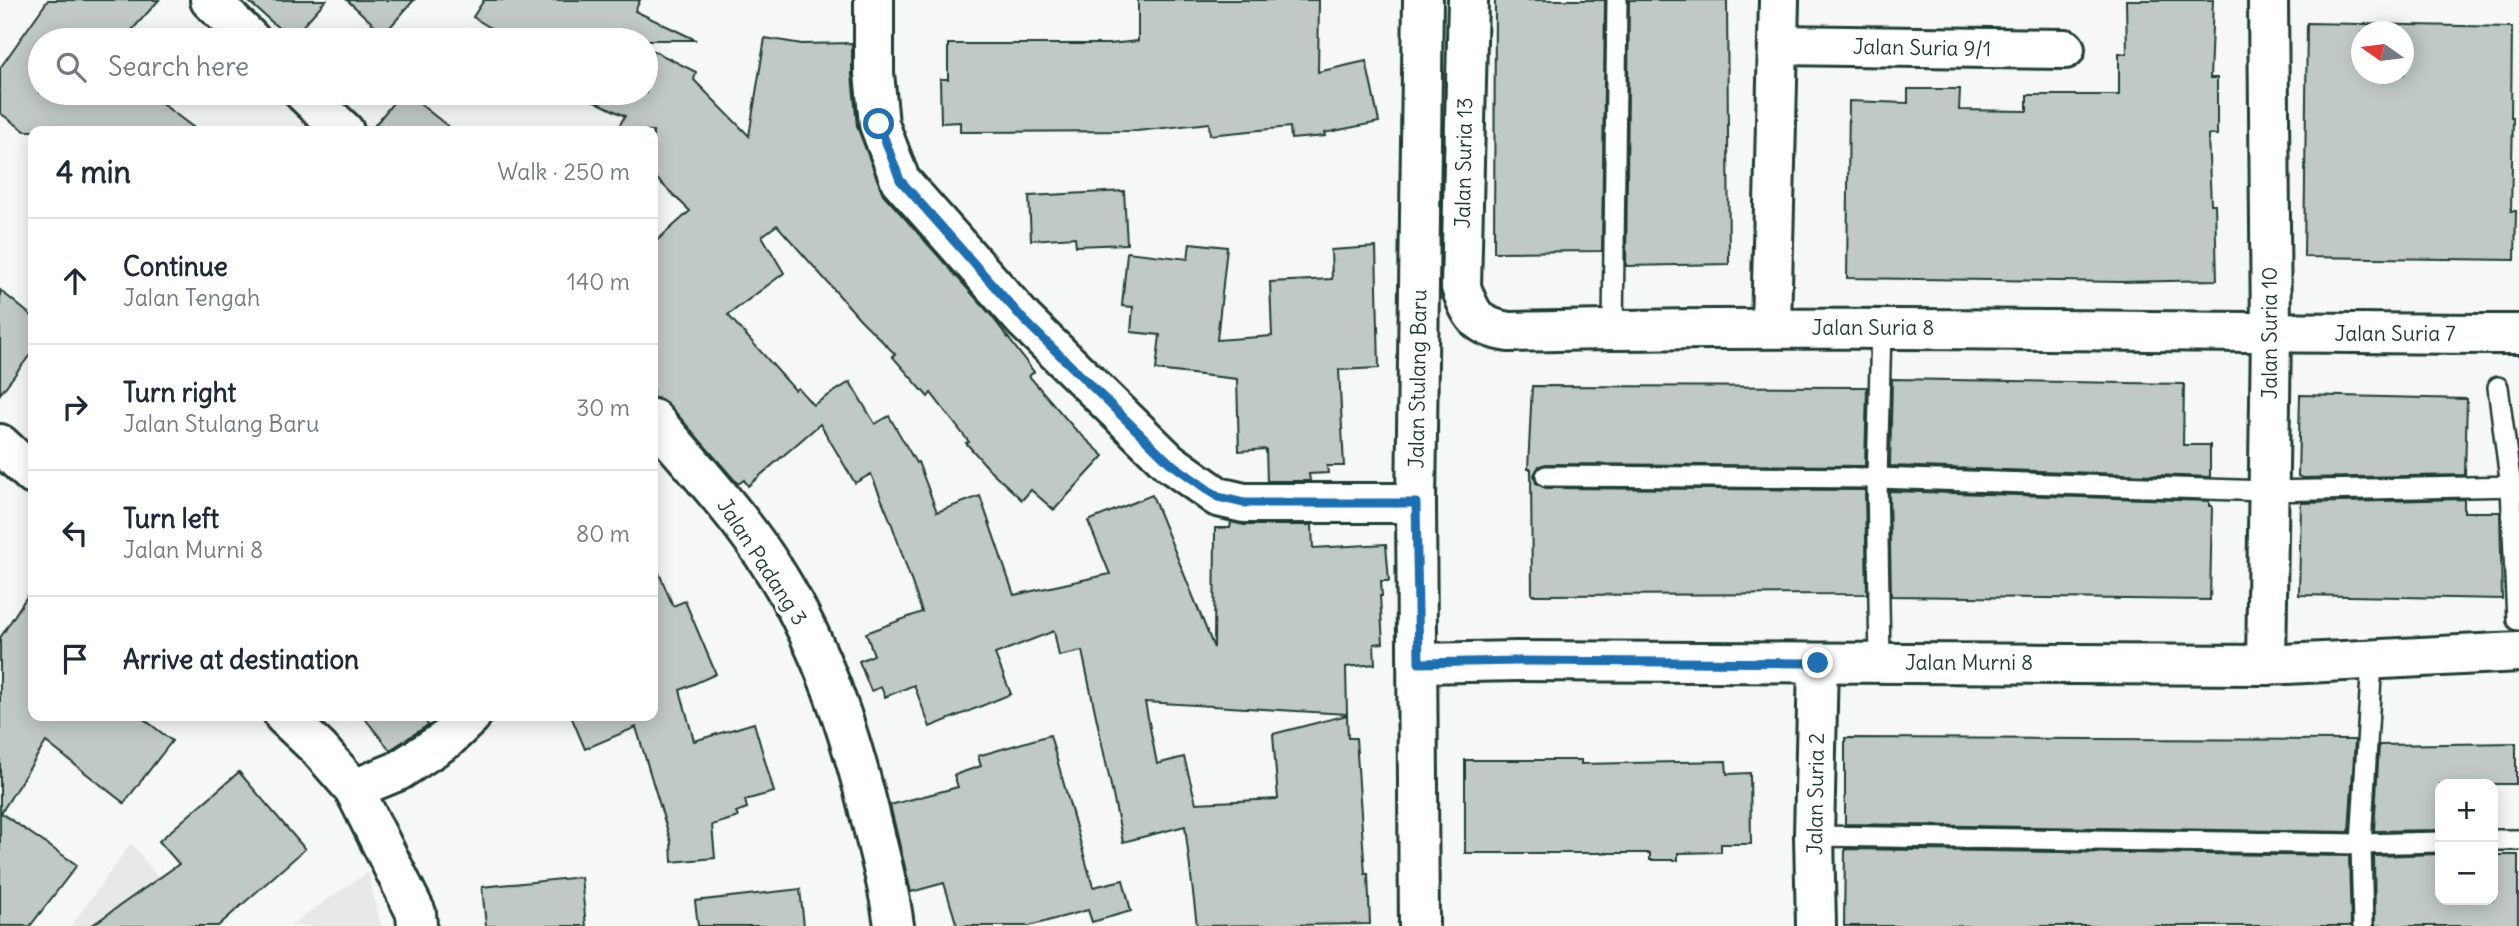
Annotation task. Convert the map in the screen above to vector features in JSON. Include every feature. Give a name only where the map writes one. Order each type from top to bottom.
[{"type":"street","points":[[210,0],[239,28]]},
{"type":"street","points":[[874,0],[874,73],[879,124],[900,180],[1024,320],[1169,462],[1218,497],[1244,503],[1416,503]]},
{"type":"street","name":"Jalan Stulang Baru","points":[[1419,926],[1416,503],[1423,0]]},
{"type":"street","name":"Jalan Suria 13","points":[[1468,0],[1461,287],[1467,306],[1478,321]]},
{"type":"street","points":[[1771,327],[1779,0]]},
{"type":"street","name":"Jalan Suria 10","points":[[2266,666],[2271,334],[2268,0]]},
{"type":"street","name":"Jalan Suria 9/1","points":[[1778,45],[2065,49]]},
{"type":"street","points":[[317,105],[339,126]]},
{"type":"street","name":"Jalan Suria 8","points":[[1478,321],[1493,329],[1509,332],[1771,327],[2271,334]]},
{"type":"street","name":"Jalan Suria 7","points":[[2271,334],[2519,334]]},
{"type":"street","name":"Jalan Padang 3","points":[[658,425],[720,495],[797,609],[835,693],[865,794],[890,897],[894,926]]},
{"type":"street","points":[[0,444],[28,470]]},
{"type":"street","name":"Jalan Murni 8","points":[[1419,663],[1518,661],[2266,666],[2372,660],[2518,636]]},
{"type":"street","name":"Jalan Suria 2","points":[[1816,926],[1814,836],[1818,663]]},
{"type":"street","points":[[289,721],[319,749],[354,789],[416,913],[417,926]]},
{"type":"street","points":[[354,789],[398,771],[447,739],[466,721]]},
{"type":"lane","points":[[1613,329],[1617,0]]},
{"type":"lane","points":[[1880,663],[1877,478],[1881,329]]},
{"type":"lane","points":[[2498,387],[2515,486],[2518,636]]},
{"type":"lane","points":[[1546,476],[1877,478],[2268,491],[2515,486]]},
{"type":"lane","points":[[2362,926],[2361,844],[2372,660]]},
{"type":"lane","points":[[1814,836],[2361,844],[2435,842]]},
{"type":"lane","points":[[2498,840],[2519,839]]},
{"type":"shaded area","points":[[131,843],[197,926],[71,926]]},
{"type":"shaded area","points":[[368,872],[381,926],[289,926]]},
{"type":"building","points":[[48,0],[159,0],[134,28],[28,28]]},
{"type":"building","points":[[247,0],[326,0],[301,28],[279,28]]},
{"type":"building","points":[[347,0],[414,0],[389,28],[377,28]]},
{"type":"building","points":[[484,0],[640,0],[635,11],[696,40],[658,40],[658,28],[491,28],[473,17]]},
{"type":"building","points":[[1138,0],[1319,0],[1318,72],[1366,61],[1379,122],[1324,133],[1325,136],[1291,139],[1290,127],[1210,135],[1209,123],[1137,131],[960,132],[960,122],[941,123],[940,79],[948,79],[948,44],[1109,44],[1138,41]]},
{"type":"building","points":[[1495,0],[1605,0],[1602,251],[1494,252]]},
{"type":"building","points":[[1629,0],[1727,0],[1729,264],[1626,266]]},
{"type":"building","points":[[2126,0],[2213,0],[2210,78],[2217,78],[2217,135],[2208,135],[2211,204],[2215,204],[2217,280],[2121,282],[1847,278],[1849,101],[1908,103],[1908,89],[1960,89],[1959,110],[2027,111],[2027,95],[2119,95],[2119,53],[2127,54]]},
{"type":"building","points":[[2307,23],[2351,24],[2351,84],[2414,84],[2414,25],[2512,27],[2511,211],[2516,211],[2515,260],[2304,257]]},
{"type":"building","points":[[28,28],[28,105],[164,105],[191,126],[28,126],[28,131],[25,131],[0,113],[0,68]]},
{"type":"building","points":[[765,38],[802,44],[852,43],[857,126],[883,194],[990,314],[1034,372],[1029,376],[1074,428],[1104,456],[1054,510],[1031,490],[1022,500],[990,470],[966,443],[969,442],[931,393],[928,397],[892,356],[895,354],[860,319],[777,225],[762,236],[784,273],[728,315],[795,390],[798,388],[813,405],[850,382],[875,424],[889,416],[916,463],[918,462],[937,512],[980,496],[1014,595],[1110,574],[1088,521],[1152,495],[1214,648],[1215,528],[1230,528],[1231,522],[1244,525],[1312,525],[1313,548],[1386,544],[1389,581],[1381,581],[1380,596],[1383,643],[1374,644],[1375,664],[1346,667],[1347,714],[1145,702],[1157,764],[1184,757],[1196,803],[1278,799],[1273,734],[1347,715],[1348,738],[1356,738],[1370,924],[1197,926],[1185,826],[1123,842],[1082,651],[1059,656],[1054,631],[995,654],[1011,694],[930,727],[914,685],[885,697],[881,687],[871,691],[859,661],[874,655],[866,633],[922,612],[891,522],[871,474],[855,483],[820,424],[748,486],[744,480],[738,484],[669,405],[658,399],[658,240],[690,211],[658,180],[658,126],[619,126],[625,116],[603,105],[658,105],[658,53],[696,72],[694,80],[749,136]]},
{"type":"building","points":[[391,105],[421,105],[448,126],[374,126]]},
{"type":"building","points":[[1124,191],[1127,244],[1076,246],[1075,237],[1031,240],[1029,196]]},
{"type":"building","points":[[1190,243],[1227,247],[1217,340],[1272,336],[1270,282],[1332,279],[1331,250],[1376,247],[1379,368],[1339,370],[1344,466],[1327,466],[1328,473],[1309,474],[1310,481],[1267,481],[1266,449],[1239,451],[1237,379],[1156,370],[1160,335],[1131,332],[1133,307],[1122,306],[1127,252],[1188,259]]},
{"type":"building","points":[[0,290],[28,313],[28,358],[0,394]]},
{"type":"building","points":[[1892,379],[2184,384],[2183,445],[2210,445],[2210,477],[1890,466]]},
{"type":"building","points":[[1532,386],[1867,387],[1865,466],[1546,464],[1539,466],[1534,475],[1536,483],[1546,488],[1865,490],[1867,594],[1532,595],[1531,469],[1528,469]]},
{"type":"building","points":[[2300,395],[2467,399],[2465,475],[2302,478],[2298,476]]},
{"type":"building","points":[[1889,491],[2209,501],[2209,506],[2212,506],[2210,600],[1891,596]]},
{"type":"building","points":[[2464,499],[2464,512],[2500,512],[2502,599],[2299,595],[2301,503]]},
{"type":"building","points":[[658,571],[673,606],[685,601],[716,674],[680,690],[694,741],[754,723],[774,792],[745,800],[747,808],[736,812],[738,817],[712,825],[715,858],[672,862],[671,842],[636,727],[585,749],[573,721],[658,721]]},
{"type":"building","points":[[28,595],[28,721],[146,721],[172,741],[124,803],[46,742],[1,813],[77,865],[30,926],[0,926],[0,638]]},
{"type":"building","points":[[367,721],[425,721],[428,725],[390,750]]},
{"type":"building","points":[[1050,735],[1093,887],[1123,880],[1131,911],[1092,922],[1088,910],[1029,926],[957,926],[944,883],[911,892],[890,805],[958,787],[954,775],[981,766],[978,756]]},
{"type":"building","points":[[1845,738],[2355,740],[2349,832],[1845,824]]},
{"type":"building","points":[[2516,743],[2516,784],[2498,784],[2498,779],[2435,779],[2435,830],[2374,831],[2379,745]]},
{"type":"building","points":[[1465,760],[1581,760],[1581,764],[1726,761],[1727,774],[1750,773],[1751,844],[1721,844],[1721,852],[1678,853],[1678,860],[1650,860],[1650,853],[1465,853]]},
{"type":"building","points":[[239,772],[305,849],[218,926],[91,926],[179,864],[159,841]]},
{"type":"building","points":[[1845,849],[2349,856],[2351,926],[1844,926]]},
{"type":"building","points":[[2435,854],[2435,905],[2498,905],[2498,855],[2518,855],[2518,926],[2375,926],[2374,856]]},
{"type":"building","points":[[581,877],[586,926],[486,926],[482,887]]},
{"type":"building","points":[[800,889],[804,926],[698,926],[695,901]]},
{"type":"route","points":[[879,124],[900,180],[1024,320],[1169,462],[1218,497],[1244,503],[1416,503],[1419,663],[1818,663]]}]
